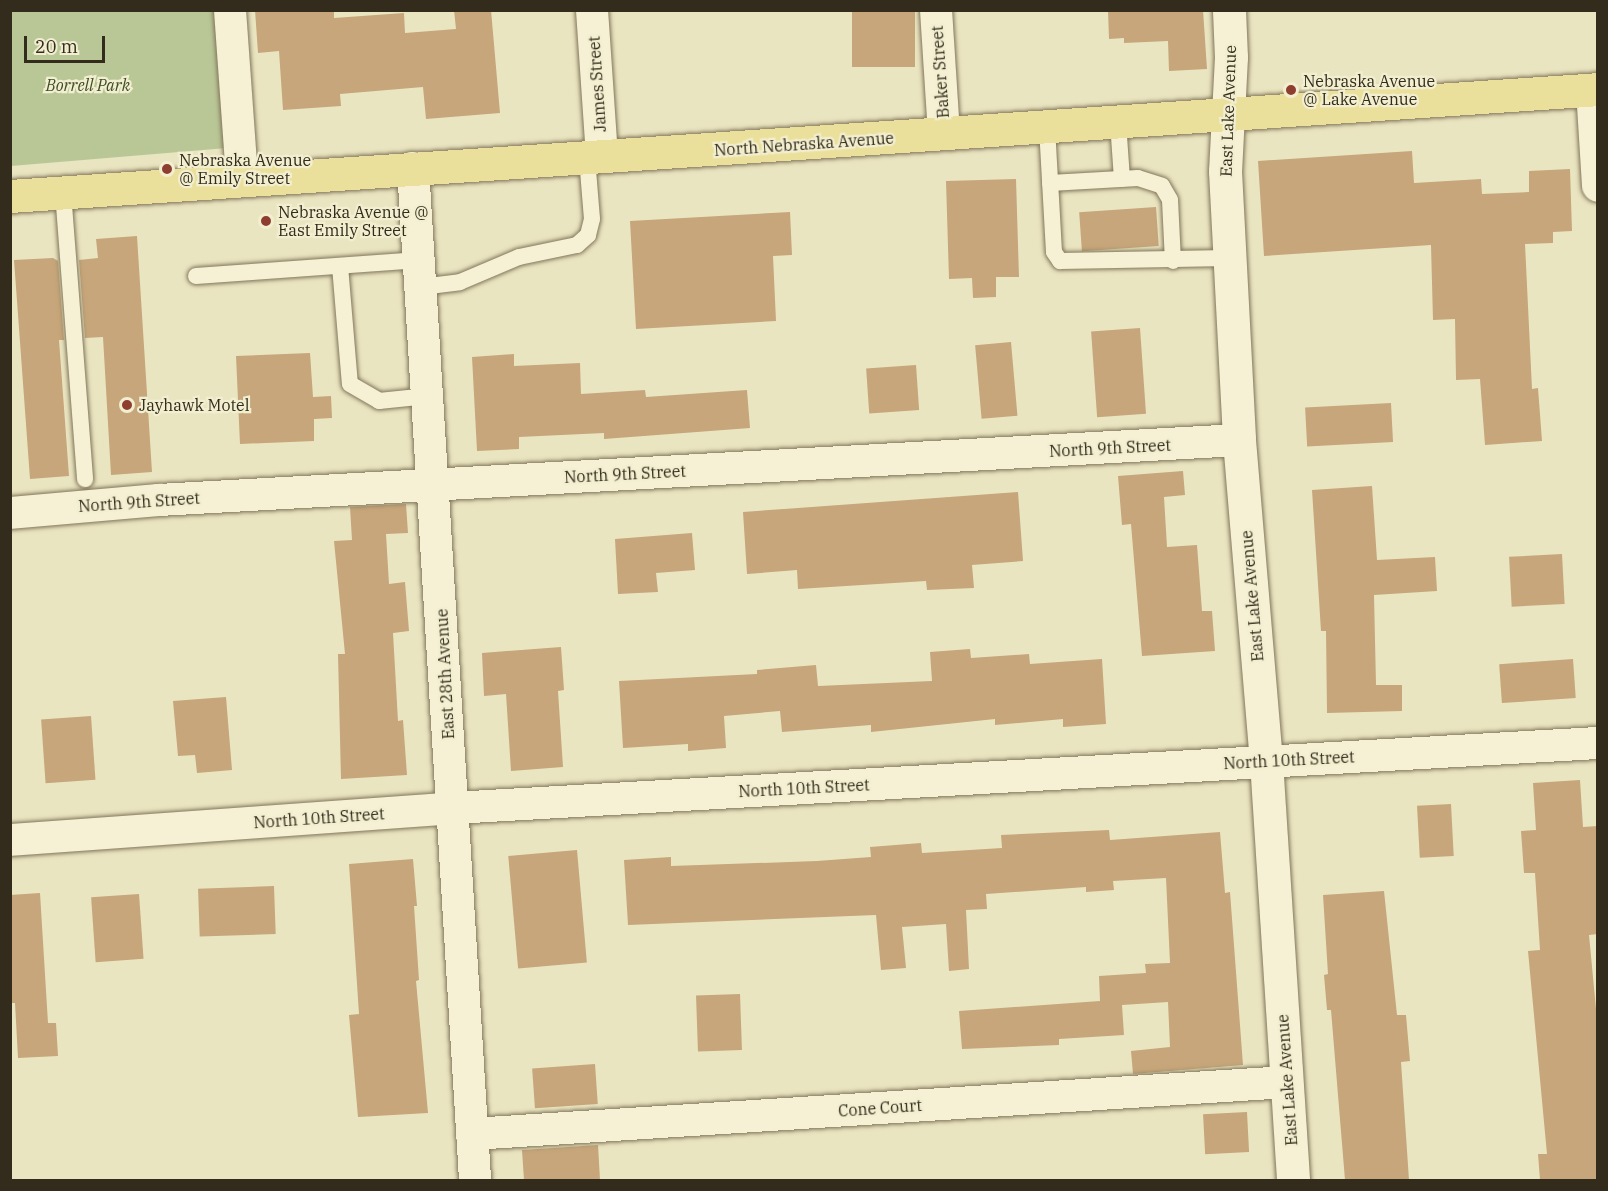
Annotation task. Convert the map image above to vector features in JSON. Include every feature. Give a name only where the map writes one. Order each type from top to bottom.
[{"type":"main road","name":"North Nebraska Avenue","points":[[10,196],[1595,90]]},
{"type":"street","points":[[230,10],[242,179]]},
{"type":"street","name":"James Street","points":[[592,10],[595,157]]},
{"type":"street","name":"Baker Street","points":[[936,10],[944,134]]},
{"type":"street","name":"East Lake Avenue","points":[[1229,10],[1231,57],[1227,115],[1229,258],[1239,440],[1266,761],[1293,1180]]},
{"type":"street","points":[[1595,90],[1598,186]]},
{"type":"street","name":"East 28th Avenue","points":[[413,168],[475,1180]]},
{"type":"street","name":"North 9th Street","points":[[10,513],[159,500],[1239,440]]},
{"type":"street","name":"North 10th Street","points":[[10,840],[453,808],[1598,743]]},
{"type":"street","name":"Cone Court","points":[[472,1134],[1287,1082]]},
{"type":"lane","points":[[1118,122],[1122,179]]},
{"type":"lane","points":[[1047,127],[1054,252],[1060,261],[1173,261],[1229,258]]},
{"type":"lane","points":[[196,276],[340,266],[420,273],[460,282],[519,257],[577,245],[588,235],[592,219],[595,157]]},
{"type":"lane","points":[[1050,183],[1138,178],[1162,186],[1170,200],[1173,261]]},
{"type":"lane","points":[[63,192],[85,479]]},
{"type":"lane","points":[[340,266],[350,384],[379,401],[428,396]]},
{"type":"green space","name":"Borrell Park","points":[[11,11],[215,11],[227,148],[11,166]]},
{"type":"building","points":[[255,10],[334,10],[334,18],[404,13],[405,33],[456,29],[454,10],[491,10],[500,113],[426,119],[423,87],[340,94],[341,106],[283,110],[279,51],[258,53]]},
{"type":"building","points":[[852,10],[915,10],[915,67],[852,67]]},
{"type":"building","points":[[1108,10],[1203,10],[1207,69],[1169,71],[1168,41],[1124,43],[1124,38],[1109,39]]},
{"type":"building","points":[[1412,151],[1414,183],[1481,179],[1482,194],[1529,192],[1529,171],[1570,169],[1572,231],[1553,232],[1553,243],[1525,244],[1532,389],[1538,388],[1542,441],[1485,445],[1480,379],[1456,380],[1455,319],[1433,320],[1431,245],[1264,256],[1258,161]]},
{"type":"building","points":[[1016,179],[1019,277],[996,277],[996,297],[973,298],[972,278],[949,279],[946,181]]},
{"type":"building","points":[[1156,207],[1159,246],[1082,251],[1079,212]]},
{"type":"building","points":[[790,212],[792,255],[773,256],[776,321],[636,329],[630,221]]},
{"type":"building","name":"Jayhawk Motel","points":[[137,236],[152,472],[111,475],[103,337],[85,338],[79,260],[98,258],[96,239]]},
{"type":"building","points":[[53,258],[58,261],[64,340],[59,340],[69,476],[30,479],[14,260]]},
{"type":"building","points":[[1140,328],[1146,414],[1097,417],[1091,331]]},
{"type":"building","points":[[1011,342],[1017,416],[982,419],[975,345]]},
{"type":"building","points":[[310,353],[313,397],[331,396],[332,418],[314,419],[314,441],[240,444],[236,356]]},
{"type":"building","points":[[514,354],[514,366],[580,363],[581,394],[645,390],[646,397],[747,390],[750,428],[604,439],[604,433],[519,437],[519,449],[477,451],[472,357]]},
{"type":"building","points":[[916,365],[919,410],[869,413],[866,368]]},
{"type":"building","points":[[1391,403],[1393,442],[1307,446],[1305,408]]},
{"type":"building","points":[[1183,471],[1185,495],[1164,497],[1167,547],[1197,545],[1202,611],[1212,611],[1215,651],[1142,656],[1131,524],[1122,525],[1118,476]]},
{"type":"building","points":[[1372,486],[1377,560],[1435,557],[1437,591],[1374,595],[1376,685],[1402,685],[1402,711],[1327,713],[1326,631],[1321,631],[1312,490]]},
{"type":"building","points":[[1018,492],[1023,561],[972,565],[974,588],[927,590],[926,581],[798,589],[797,570],[747,574],[743,512]]},
{"type":"building","points":[[406,504],[408,533],[386,534],[389,584],[405,582],[409,631],[393,633],[398,721],[403,720],[407,775],[341,779],[338,654],[345,654],[334,541],[352,540],[350,507]]},
{"type":"building","points":[[692,533],[695,570],[656,573],[658,592],[618,594],[615,539]]},
{"type":"building","points":[[1562,554],[1565,604],[1512,607],[1509,557]]},
{"type":"building","points":[[561,647],[564,690],[558,691],[563,767],[511,771],[506,694],[484,696],[482,653]]},
{"type":"building","points":[[970,649],[971,658],[1029,654],[1030,664],[1102,659],[1106,724],[1063,727],[1063,719],[995,725],[995,719],[871,732],[871,725],[782,732],[780,711],[724,716],[726,748],[688,751],[688,744],[623,748],[619,681],[757,674],[757,670],[816,665],[818,686],[932,681],[930,652]]},
{"type":"building","points":[[1573,659],[1576,698],[1502,703],[1499,664]]},
{"type":"building","points":[[226,697],[232,770],[197,773],[195,755],[178,756],[173,701]]},
{"type":"building","points":[[91,716],[95,780],[46,783],[41,719]]},
{"type":"building","points":[[1580,780],[1583,827],[1598,826],[1598,934],[1589,935],[1598,1030],[1598,1180],[1540,1180],[1538,1154],[1547,1154],[1528,951],[1540,950],[1535,873],[1524,873],[1521,831],[1536,830],[1533,783]]},
{"type":"building","points":[[1451,804],[1454,856],[1420,858],[1417,806]]},
{"type":"building","points":[[1109,830],[1110,840],[1220,832],[1225,893],[1230,892],[1243,1065],[1133,1074],[1131,1051],[1170,1047],[1168,1002],[1122,1005],[1124,1035],[1059,1039],[1059,1045],[962,1049],[959,1011],[1100,1001],[1099,976],[1146,973],[1145,964],[1170,963],[1166,878],[1113,881],[1114,890],[1086,892],[1086,887],[986,894],[987,909],[966,910],[969,969],[949,971],[946,924],[902,927],[906,968],[881,970],[876,915],[628,925],[624,860],[671,857],[671,866],[817,861],[871,857],[870,847],[921,843],[922,853],[1002,848],[1001,835]]},
{"type":"building","points":[[577,850],[587,963],[518,969],[508,856]]},
{"type":"building","points":[[413,859],[419,980],[416,981],[428,1113],[358,1117],[349,1015],[359,1014],[349,864]]},
{"type":"building","points":[[274,886],[276,934],[200,937],[198,889]]},
{"type":"building","points":[[1384,891],[1397,1015],[1406,1015],[1410,1061],[1401,1062],[1409,1180],[1345,1180],[1331,1010],[1327,1010],[1324,975],[1328,974],[1323,895]]},
{"type":"building","points":[[40,893],[48,1023],[56,1023],[58,1056],[18,1058],[15,1003],[10,1003],[10,895]]},
{"type":"building","points":[[139,894],[144,959],[96,962],[91,897]]},
{"type":"building","points":[[740,994],[742,1050],[698,1052],[696,996]]},
{"type":"building","points":[[595,1064],[598,1104],[535,1108],[532,1068]]},
{"type":"building","points":[[1247,1112],[1249,1152],[1205,1154],[1203,1114]]},
{"type":"building","points":[[598,1145],[600,1180],[524,1180],[522,1150]]},
{"type":"place","name":"Nebraska Avenue @ Lake Avenue","points":[[1291,90]]},
{"type":"place","name":"Nebraska Avenue @ Emily Street","points":[[167,169]]},
{"type":"place","name":"Nebraska Avenue @ East Emily Street","points":[[266,221]]},
{"type":"place","name":"Jayhawk Motel","points":[[127,405]]}]
